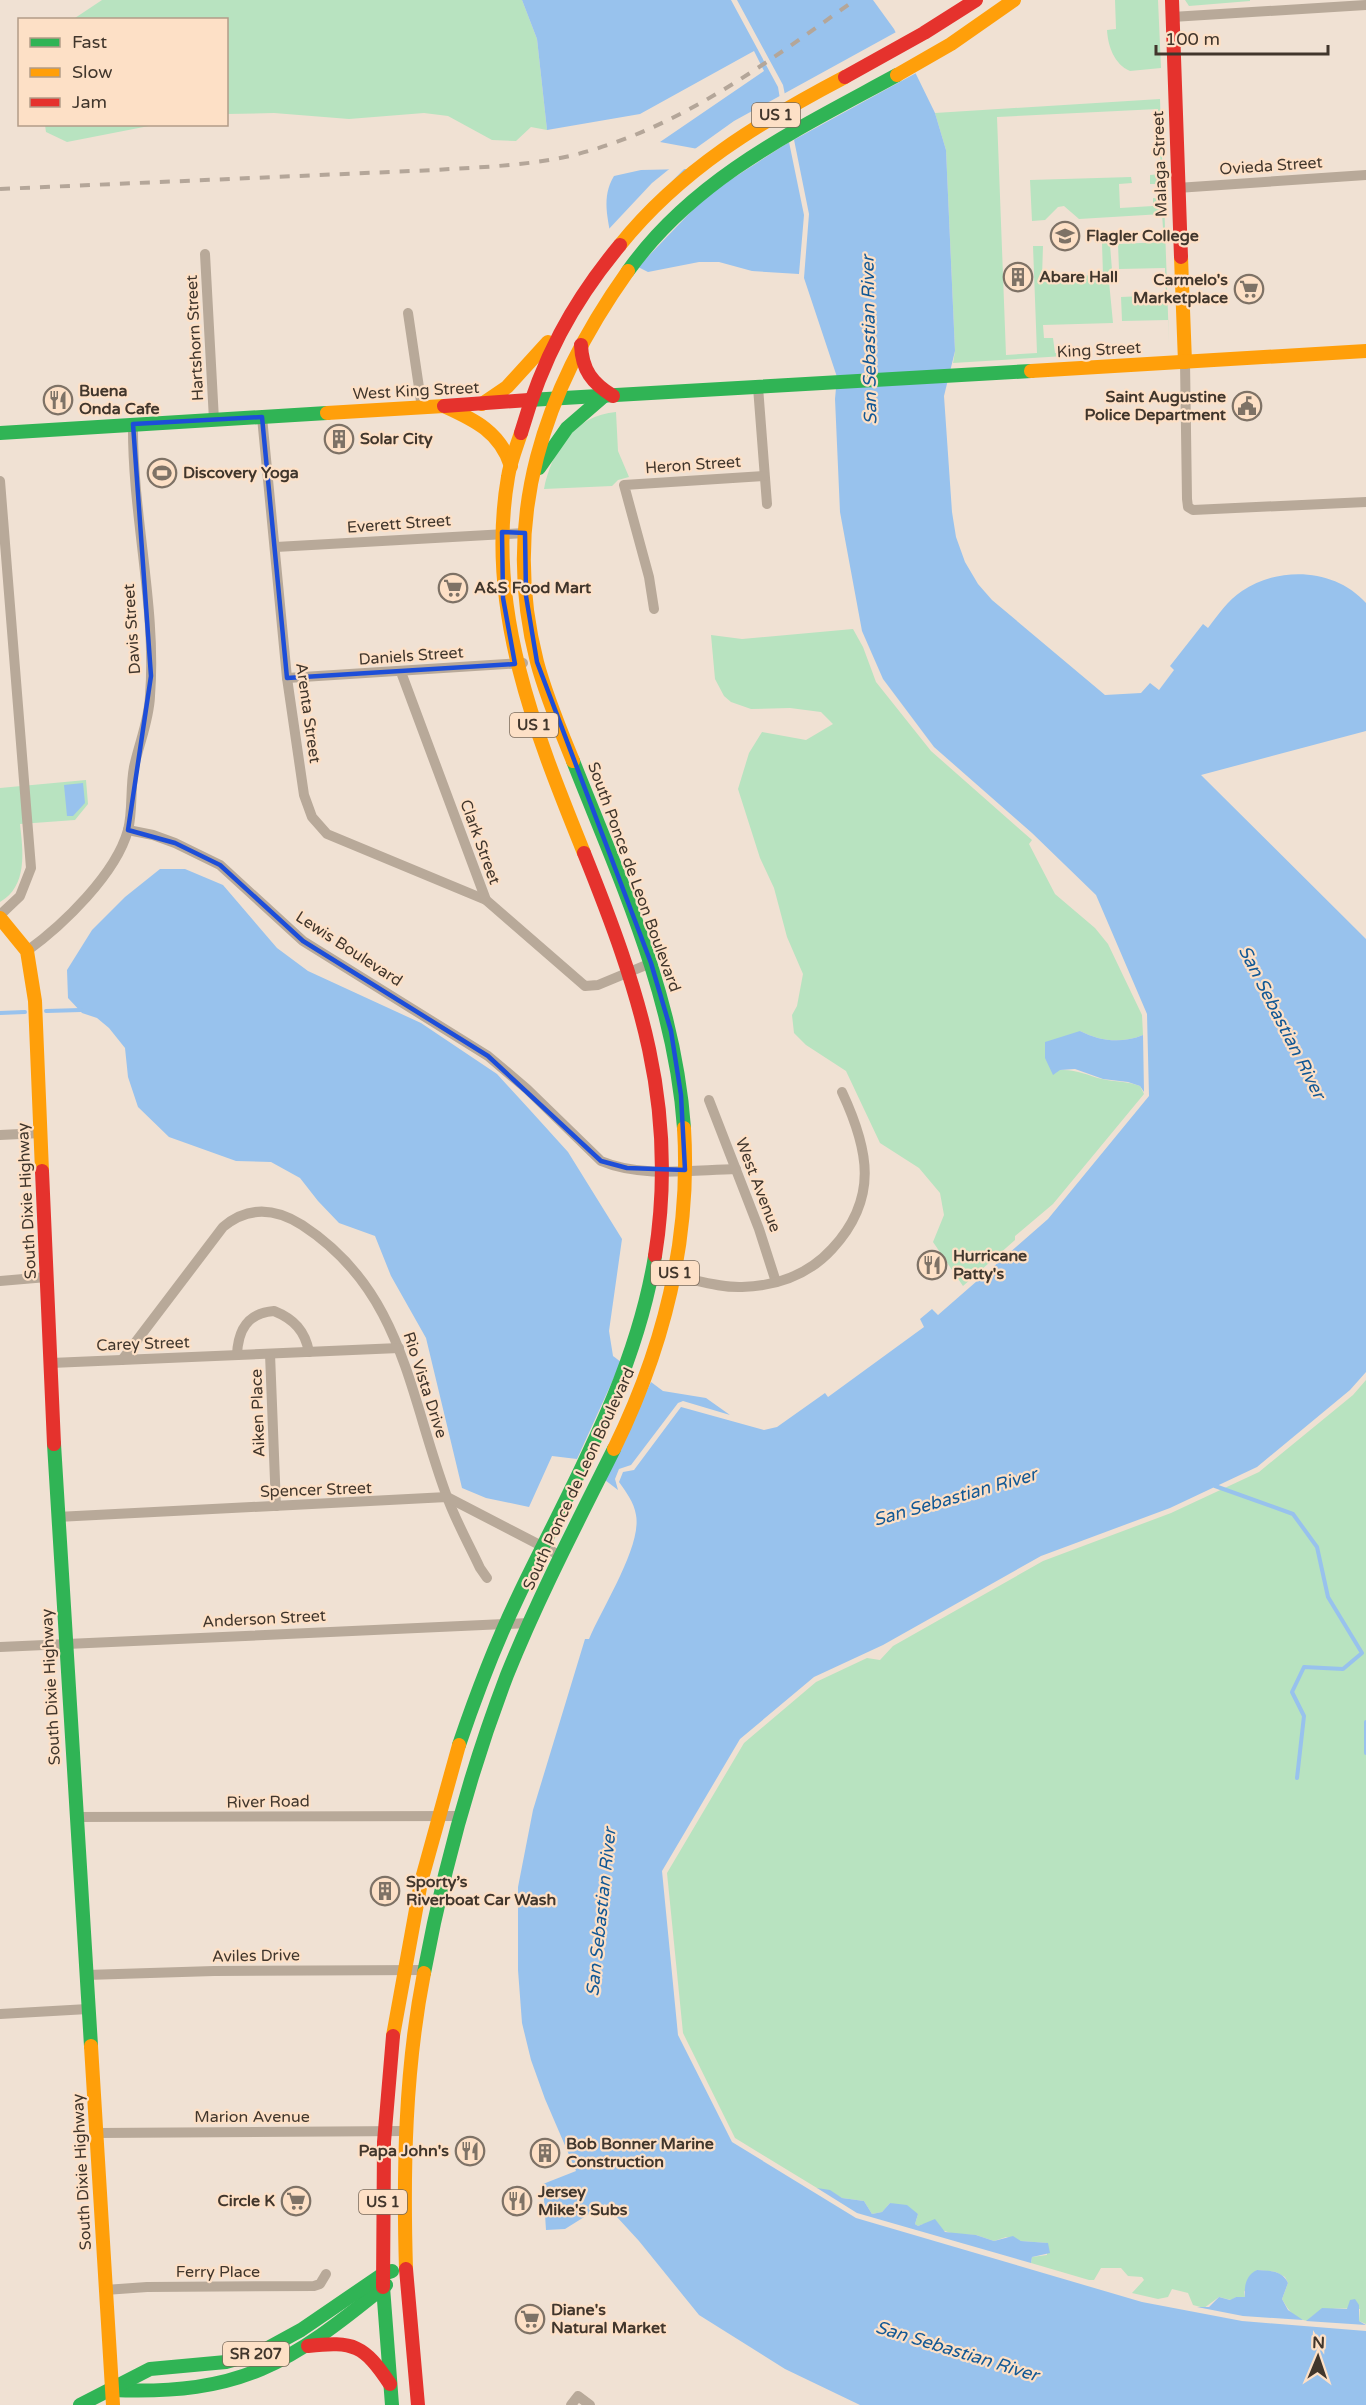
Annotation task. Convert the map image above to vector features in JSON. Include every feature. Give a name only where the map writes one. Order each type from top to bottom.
[{"type":"main road","name":"US 1","points":[[529,400],[560,330],[620,243],[691,174],[742,135],[954,16],[977,0]]},
{"type":"main road","points":[[977,0],[993,18]]},
{"type":"main road","name":"US 1","points":[[554,400],[600,307],[634,262],[704,190],[748,158],[965,36],[993,18],[1014,0]]},
{"type":"main road","name":"Malaga Street","points":[[1172,0],[1185,362]]},
{"type":"main road","points":[[482,404],[507,387],[560,330]]},
{"type":"main road","points":[[530,486],[547,454],[568,424],[582,411],[608,396],[588,377],[583,368],[580,345]]},
{"type":"main road","name":"King Street","points":[[833,384],[1366,351]]},
{"type":"main road","name":"West King Street","points":[[0,433],[529,400],[833,384]]},
{"type":"main road","name":"South Ponce de Leon Boulevard","points":[[392,2405],[383,2281],[384,2130],[403,1969],[437,1816],[468,1718],[505,1623],[540,1546],[610,1406],[636,1336],[652,1271],[662,1170],[661,1103],[648,1036],[630,971],[531,718],[515,664],[503,598],[502,532],[511,466],[529,400]]},
{"type":"main road","name":"South Ponce de Leon Boulevard","points":[[418,2405],[406,2269],[407,2130],[426,1970],[460,1816],[488,1729],[529,1623],[634,1406],[657,1345],[680,1242],[685,1170],[677,1062],[651,963],[537,662],[526,596],[525,533],[530,486],[541,437],[554,400]]},
{"type":"main road","points":[[444,406],[482,423],[496,434],[508,454],[511,466]]},
{"type":"main road","points":[[0,916],[27,951]]},
{"type":"main road","name":"South Dixie Highway","points":[[27,951],[32,966],[57,1517],[113,2405]]},
{"type":"main road","name":"SR 207","points":[[80,2405],[150,2369],[226,2362],[259,2354],[406,2269]]},
{"type":"main road","name":"SR 207","points":[[112,2390],[148,2392],[227,2383],[261,2371],[306,2346],[383,2281]]},
{"type":"main road","points":[[306,2346],[347,2343],[360,2347],[369,2353],[390,2384]]},
{"type":"street","points":[[1172,17],[1366,5]]},
{"type":"street","name":"Ovieda Street","points":[[1177,188],[1366,175]]},
{"type":"street","name":"Hartshorn Street","points":[[205,254],[214,420]]},
{"type":"street","points":[[408,313],[422,408]]},
{"type":"street","points":[[1185,362],[1188,507],[1193,510],[1366,502]]},
{"type":"street","points":[[758,387],[767,504]]},
{"type":"street","name":"Arenta Street","points":[[262,417],[287,678],[304,795],[312,817],[327,834],[486,900]]},
{"type":"street","name":"Davis Street","points":[[128,830],[131,788],[146,727],[151,676],[134,485],[134,424]]},
{"type":"street","name":"Heron Street","points":[[654,609],[649,577],[624,485],[764,476]]},
{"type":"street","points":[[0,481],[31,868],[20,896],[0,916]]},
{"type":"street","name":"Everett Street","points":[[276,547],[502,532],[525,533]]},
{"type":"street","name":"Daniels Street","points":[[287,678],[537,662]]},
{"type":"street","name":"Clark Street","points":[[401,672],[486,900],[585,986],[598,985],[651,963]]},
{"type":"street","points":[[27,951],[94,888],[108,870],[128,830]]},
{"type":"street","name":"Lewis Boulevard","points":[[128,830],[153,835],[175,843],[220,865],[303,941],[488,1056],[601,1161],[627,1168],[736,1169]]},
{"type":"street","points":[[674,1276],[740,1287],[776,1282],[799,1275],[827,1255],[844,1236],[858,1214],[863,1196],[864,1159],[858,1132],[842,1092]]},
{"type":"street","name":"West Avenue","points":[[709,1100],[776,1282]]},
{"type":"street","points":[[0,1135],[41,1133]]},
{"type":"street","name":"Rio Vista Drive","points":[[122,1360],[223,1227],[236,1218],[258,1212],[288,1217],[335,1250],[361,1277],[399,1348],[447,1497],[480,1568],[487,1578]]},
{"type":"street","points":[[0,1281],[47,1277]]},
{"type":"street","points":[[237,1355],[240,1332],[245,1323],[254,1316],[274,1311],[294,1322],[307,1341],[309,1352]]},
{"type":"street","name":"Carey Street","points":[[51,1363],[399,1348]]},
{"type":"street","name":"Aiken Place","points":[[270,1354],[276,1506]]},
{"type":"street","points":[[447,1497],[561,1556]]},
{"type":"street","name":"Spencer Street","points":[[57,1517],[447,1497]]},
{"type":"street","name":"Anderson Street","points":[[0,1647],[529,1623]]},
{"type":"street","name":"River Road","points":[[75,1817],[460,1816]]},
{"type":"street","name":"Aviles Drive","points":[[86,1975],[426,1970]]},
{"type":"street","points":[[0,2014],[88,2009]]},
{"type":"street","name":"Marion Avenue","points":[[97,2133],[407,2130]]},
{"type":"street","name":"Ferry Place","points":[[105,2290],[147,2287],[314,2286],[320,2284],[326,2274]]},
{"type":"street","points":[[575,2401],[590,2405]]},
{"type":"highlighted area","points":[[262,417],[287,678],[515,664],[503,598],[502,532],[525,533],[526,596],[537,662],[651,963],[671,1031],[681,1095],[685,1170],[627,1168],[601,1161],[488,1056],[303,941],[220,865],[175,843],[128,830],[151,676],[133,424]]},
{"type":"green space","points":[[102,0],[522,0],[537,39],[547,130],[531,127],[516,141],[492,140],[448,116],[424,113],[349,119],[274,113],[228,114],[228,18],[75,18]]},
{"type":"green space","points":[[1115,0],[1158,0],[1161,68],[1130,71],[1116,59],[1110,48],[1107,30],[1116,29]]},
{"type":"green space","points":[[1185,0],[1250,0],[1250,1],[1189,6]]},
{"type":"green space","points":[[1160,99],[1163,184],[1150,184],[1150,175],[1161,174],[1158,109],[997,117],[1006,355],[1037,353],[1033,246],[1043,246],[1042,277],[1103,275],[1102,243],[1095,243],[1095,231],[1107,231],[1112,270],[1108,271],[1113,323],[1043,325],[1044,338],[1053,338],[1055,353],[1082,350],[1081,355],[953,363],[955,351],[946,150],[935,113]]},
{"type":"green space","points":[[45,126],[149,126],[67,142],[46,132]]},
{"type":"green space","points":[[1131,177],[1132,183],[1119,184],[1120,208],[1153,206],[1153,198],[1164,199],[1169,343],[1168,320],[1122,321],[1121,297],[1166,295],[1165,268],[1119,269],[1118,244],[1164,242],[1162,214],[1079,219],[1064,206],[1058,207],[1045,220],[1032,221],[1030,180]]},
{"type":"green space","points":[[616,412],[618,451],[629,477],[618,480],[612,486],[544,489],[552,462],[567,438],[588,420]]},
{"type":"green space","points":[[853,629],[863,647],[876,682],[931,751],[1032,840],[1029,844],[1055,894],[1095,928],[1108,944],[1142,1015],[1143,1035],[1135,1038],[1111,1040],[1080,1031],[1060,1070],[1076,1071],[1102,1079],[1135,1084],[1140,1086],[1144,1094],[1053,1204],[1015,1236],[1015,1240],[963,1286],[933,1242],[944,1215],[940,1193],[919,1168],[880,1143],[846,1071],[806,1045],[794,1033],[792,1015],[797,1006],[803,974],[787,937],[774,888],[760,858],[738,789],[749,753],[762,732],[806,740],[833,724],[821,712],[790,708],[751,709],[731,702],[724,696],[715,679],[711,635],[742,639]]},
{"type":"green space","points":[[86,780],[88,804],[75,820],[20,824],[22,867],[15,887],[0,902],[0,788]]},
{"type":"green space","points":[[1366,1380],[1366,2324],[1359,2321],[1360,2309],[1325,2310],[1318,2312],[1308,2321],[1295,2316],[1282,2299],[1288,2283],[1285,2277],[1276,2272],[1257,2270],[1244,2292],[1245,2297],[1236,2297],[1231,2300],[1219,2297],[1204,2308],[1193,2305],[1188,2293],[1172,2289],[1168,2297],[1158,2299],[1132,2293],[1144,2280],[1142,2277],[1128,2276],[1121,2268],[1101,2268],[1094,2280],[1089,2280],[1031,2263],[1032,2257],[1047,2255],[1047,2243],[1006,2237],[994,2241],[976,2235],[954,2234],[923,2224],[918,2226],[915,2224],[918,2214],[890,2203],[882,2212],[872,2214],[864,2201],[842,2198],[817,2188],[735,2138],[683,2033],[667,1873],[744,1743],[816,1682],[867,1658],[880,1660],[893,1646],[1043,1561],[1171,1513],[1259,1472],[1353,1395]]},
{"type":"water","points":[[522,0],[731,0],[778,87],[781,105],[698,149],[660,142],[764,71],[754,51],[640,114],[547,130],[537,39]]},
{"type":"water","name":"San Sebastian River","points":[[737,0],[873,0],[894,29],[935,113],[946,150],[955,351],[944,396],[952,512],[956,537],[965,562],[978,584],[992,600],[1105,695],[1141,693],[1150,683],[1159,690],[1174,670],[1170,666],[1203,624],[1208,628],[1232,599],[1242,591],[1273,577],[1306,574],[1323,577],[1353,591],[1366,603],[1366,731],[1201,775],[1366,939],[1366,1372],[1350,1390],[1257,1467],[1170,1508],[1041,1556],[883,1645],[814,1677],[740,1739],[662,1871],[678,2035],[732,2142],[856,2218],[1142,2302],[1242,2321],[1366,2331],[1366,2405],[860,2405],[785,2369],[699,2315],[639,2241],[605,2204],[565,2229],[546,2230],[543,2184],[576,2171],[545,2099],[531,2060],[522,2023],[518,1970],[518,1887],[533,1810],[585,1639],[589,1639],[620,1577],[633,1543],[636,1515],[632,1501],[619,1482],[623,1472],[634,1470],[681,1407],[764,1430],[777,1427],[825,1393],[828,1397],[924,1327],[920,1319],[932,1309],[938,1315],[1048,1219],[1149,1096],[1147,1014],[1096,895],[1032,833],[934,747],[883,679],[862,631],[840,512],[835,399],[837,377],[804,278],[809,214],[783,85]]},
{"type":"water","points":[[789,142],[804,215],[799,274],[752,271],[719,262],[699,262],[648,272],[638,267],[707,195]]},
{"type":"water","points":[[687,169],[612,242],[607,217],[607,200],[614,176],[641,170]]},
{"type":"water","points":[[83,783],[85,803],[73,816],[67,816],[64,785]]},
{"type":"water","points":[[160,869],[185,869],[223,885],[277,948],[308,971],[421,1023],[497,1074],[568,1152],[622,1239],[609,1331],[613,1356],[621,1362],[577,1459],[552,1456],[529,1507],[486,1498],[462,1488],[426,1338],[391,1276],[375,1236],[339,1223],[300,1178],[271,1162],[236,1161],[169,1137],[138,1107],[128,1077],[125,1048],[109,1028],[97,1018],[82,1013],[68,998],[67,970],[92,930],[125,897]]},
{"type":"water","points":[[1080,1031],[1111,1040],[1127,1040],[1143,1035],[1144,1092],[1140,1086],[1128,1082],[1103,1079],[1075,1069],[1060,1070],[1053,1075],[1045,1058],[1045,1042]]},
{"type":"water","points":[[651,1382],[663,1391],[706,1398],[730,1415],[683,1401],[678,1403],[631,1465],[619,1469],[615,1479],[618,1490],[605,1480]]},
{"type":"water","points":[[817,2188],[830,2190],[842,2198],[864,2201],[872,2214],[882,2212],[890,2203],[907,2205],[918,2214],[915,2224],[918,2226],[935,2219],[945,2232],[976,2235],[994,2241],[1013,2236],[1021,2241],[1048,2243],[1050,2253],[1032,2257],[1031,2263],[857,2213]]},
{"type":"water","points":[[1257,2270],[1275,2272],[1285,2279],[1288,2283],[1282,2299],[1288,2310],[1303,2320],[1243,2316],[1197,2307],[1209,2307],[1219,2297],[1230,2300],[1245,2297],[1246,2281]]},
{"type":"water","points":[[1355,2299],[1359,2305],[1359,2321],[1366,2325],[1306,2321],[1322,2308],[1347,2309],[1350,2300]]},
{"type":"pier","points":[[898,31],[918,72],[757,160],[717,186],[686,214],[636,269],[636,264],[705,193],[749,161],[790,139],[784,106],[741,132],[705,159],[692,151],[734,121]]},
{"type":"pier","points":[[673,166],[687,166],[610,245],[607,231],[652,183]]},
{"type":"waterway","points":[[46,1011],[81,1010]]},
{"type":"waterway","points":[[0,1013],[25,1012]]},
{"type":"waterway","points":[[1215,1486],[1293,1514],[1317,1547],[1328,1597],[1362,1653],[1343,1669],[1304,1667],[1292,1692],[1304,1716],[1297,1778]]},
{"type":"waterway","points":[[1366,1722],[1366,1753]]},
{"type":"railway","points":[[0,189],[434,170],[522,164],[557,159],[613,143],[686,111],[755,70],[855,0]]},
{"type":"traffic: fast","points":[[628,271],[684,208],[716,182],[786,136],[897,75]]},
{"type":"traffic: fast","points":[[529,400],[1031,371]]},
{"type":"traffic: fast","points":[[539,468],[567,428],[604,396]]},
{"type":"traffic: fast","points":[[0,433],[327,413]]},
{"type":"traffic: fast","points":[[573,761],[643,940],[657,986],[679,1080],[684,1128]]},
{"type":"traffic: fast","points":[[459,1745],[501,1633],[617,1389],[646,1301],[655,1256]]},
{"type":"traffic: fast","points":[[54,1444],[91,2046]]},
{"type":"traffic: fast","points":[[424,1973],[459,1822],[481,1748],[507,1675],[558,1561],[614,1449]]},
{"type":"traffic: fast","points":[[80,2405],[150,2369],[226,2362],[259,2353],[301,2330],[383,2274],[392,2271]]},
{"type":"traffic: fast","points":[[113,2390],[196,2387],[230,2380],[262,2369],[321,2335],[386,2285]]},
{"type":"traffic: fast","points":[[383,2287],[392,2405]]},
{"type":"traffic: slow","points":[[897,75],[951,44],[1014,0]]},
{"type":"traffic: slow","points":[[620,245],[643,218],[695,170],[783,111],[845,77]]},
{"type":"traffic: slow","points":[[1181,257],[1185,362]]},
{"type":"traffic: slow","points":[[573,761],[537,662],[527,609],[524,557],[527,506],[537,457],[553,409],[573,362],[598,316],[628,271]]},
{"type":"traffic: slow","points":[[482,404],[507,387],[548,342]]},
{"type":"traffic: slow","points":[[1031,371],[1366,351]]},
{"type":"traffic: slow","points":[[327,413],[444,406]]},
{"type":"traffic: slow","points":[[444,406],[485,428],[500,444],[511,466]]},
{"type":"traffic: slow","points":[[521,433],[509,472],[503,526],[503,575],[509,623],[519,670],[533,717],[584,853]]},
{"type":"traffic: slow","points":[[0,918],[27,951],[35,1001],[42,1171]]},
{"type":"traffic: slow","points":[[614,1449],[647,1372],[670,1293],[683,1211],[684,1128]]},
{"type":"traffic: slow","points":[[393,2036],[421,1882],[459,1745]]},
{"type":"traffic: slow","points":[[406,2269],[405,2195],[409,2083],[424,1973]]},
{"type":"traffic: slow","points":[[91,2046],[113,2405]]},
{"type":"traffic: jam","points":[[845,77],[924,33],[976,0]]},
{"type":"traffic: jam","points":[[1172,0],[1181,257]]},
{"type":"traffic: jam","points":[[521,433],[538,381],[560,334],[587,289],[620,245]]},
{"type":"traffic: jam","points":[[581,345],[583,362],[589,375],[613,396]]},
{"type":"traffic: jam","points":[[444,406],[529,400]]},
{"type":"traffic: jam","points":[[584,853],[622,953],[637,1001],[658,1099],[662,1149],[661,1201],[655,1256]]},
{"type":"traffic: jam","points":[[42,1171],[54,1444]]},
{"type":"traffic: jam","points":[[383,2287],[384,2142],[393,2036]]},
{"type":"traffic: jam","points":[[406,2269],[418,2405]]},
{"type":"traffic: jam","points":[[308,2346],[337,2344],[356,2348],[373,2361],[390,2384]]},
{"type":"place","name":"Flagler College","points":[[1065,236]]},
{"type":"place","name":"Abare Hall","points":[[1018,277]]},
{"type":"place","name":"Carmelo's Marketplace","points":[[1249,289]]},
{"type":"place","name":"Buena Onda Cafe","points":[[58,400]]},
{"type":"place","name":"Saint Augustine Police Department","points":[[1247,406]]},
{"type":"place","name":"Solar City","points":[[339,439]]},
{"type":"place","name":"Discovery Yoga","points":[[162,473]]},
{"type":"place","name":"A&S Food Mart","points":[[453,588]]},
{"type":"place","name":"Hurricane Patty's","points":[[932,1265]]},
{"type":"place","name":"Sporty’s Riverboat Car Wash","points":[[385,1891]]},
{"type":"place","name":"Papa John's","points":[[470,2151]]},
{"type":"place","name":"Bob Bonner Marine Construction","points":[[545,2153]]},
{"type":"place","name":"Circle K","points":[[296,2201]]},
{"type":"place","name":"Jersey Mike's Subs","points":[[517,2201]]},
{"type":"place","name":"Diane's Natural Market","points":[[530,2319]]}]
